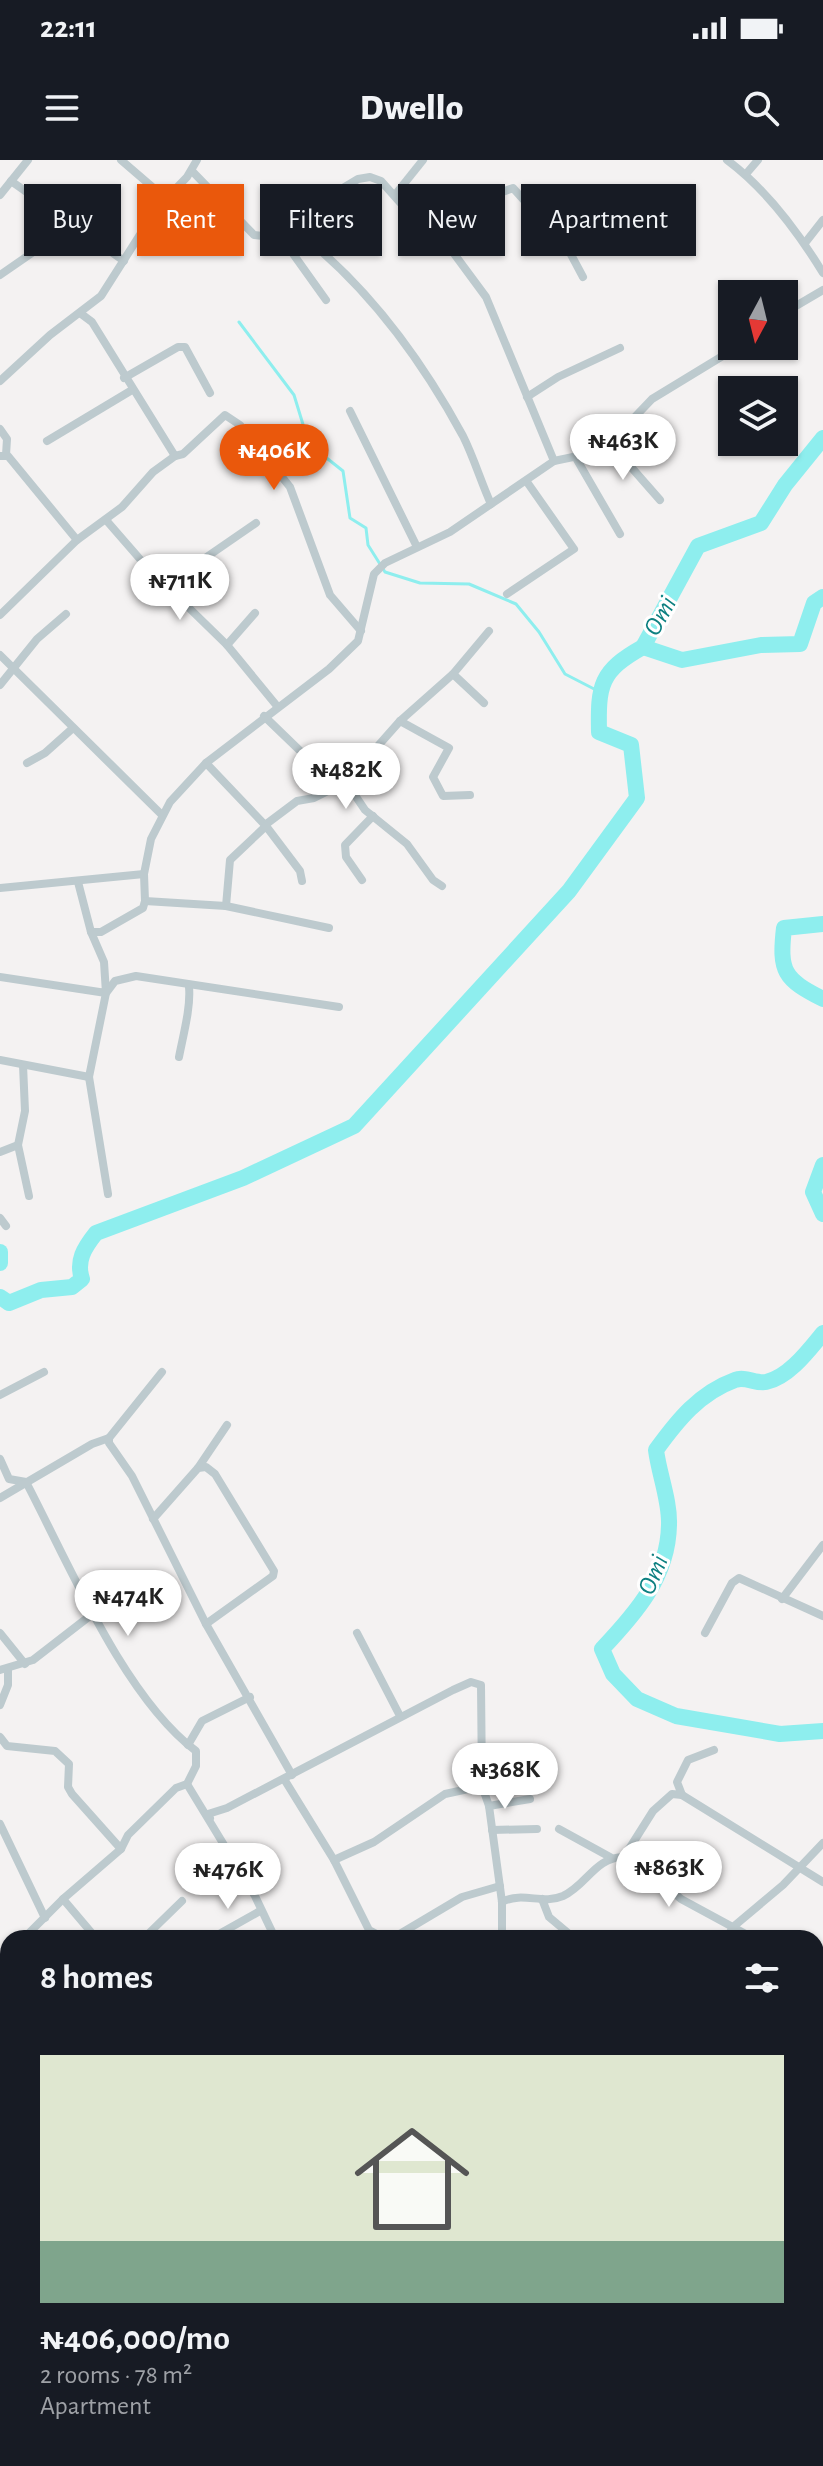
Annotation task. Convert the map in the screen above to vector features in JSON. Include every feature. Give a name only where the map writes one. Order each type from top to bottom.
[{"type":"street","points":[[0,195],[28,160]]},
{"type":"street","points":[[121,160],[149,184]]},
{"type":"street","points":[[178,184],[192,171],[197,160]]},
{"type":"street","points":[[395,195],[423,160]]},
{"type":"street","points":[[727,160],[746,174],[805,243],[823,273]]},
{"type":"street","points":[[746,174],[758,160]]},
{"type":"street","points":[[192,171],[254,235],[260,236]]},
{"type":"street","points":[[350,184],[370,177],[381,181],[398,199]]},
{"type":"street","points":[[11,181],[24,190]]},
{"type":"street","points":[[505,191],[513,188],[568,249],[583,277]]},
{"type":"street","points":[[805,243],[823,220]]},
{"type":"street","points":[[0,381],[50,335],[101,296],[137,240]]},
{"type":"street","points":[[0,275],[28,256]]},
{"type":"street","points":[[117,256],[124,261]]},
{"type":"street","points":[[295,256],[326,300]]},
{"type":"street","points":[[326,256],[371,298],[428,381],[463,438],[491,504]]},
{"type":"street","points":[[456,256],[494,311],[554,461]]},
{"type":"street","points":[[798,305],[823,290]]},
{"type":"street","points":[[80,313],[92,322],[175,456]]},
{"type":"street","points":[[124,378],[178,347],[185,347],[210,393]]},
{"type":"street","points":[[527,397],[558,377],[620,348]]},
{"type":"street","points":[[91,932],[101,932],[143,908],[144,874],[151,839],[162,815],[206,763],[346,654],[358,641],[374,574],[398,554],[450,532],[554,461],[576,458],[610,443],[652,399],[718,359]]},
{"type":"street","points":[[47,441],[132,390]]},
{"type":"street","points":[[350,411],[417,547]]},
{"type":"street","points":[[0,615],[77,540],[106,520],[225,415],[240,425],[290,487],[330,595],[361,631]]},
{"type":"street","points":[[0,429],[7,439],[3,456],[77,540]]},
{"type":"street","points":[[610,443],[660,500]]},
{"type":"street","points":[[576,458],[620,534]]},
{"type":"street","points":[[507,594],[574,549],[527,482]]},
{"type":"street","points":[[106,520],[227,645],[277,706]]},
{"type":"street","points":[[166,585],[256,523]]},
{"type":"street","points":[[227,645],[255,613]]},
{"type":"street","points":[[0,685],[37,639],[66,614]]},
{"type":"street","points":[[206,763],[265,825],[297,801],[314,798],[346,782],[400,721],[453,674],[489,631]]},
{"type":"street","points":[[0,655],[162,815]]},
{"type":"street","points":[[453,674],[484,703]]},
{"type":"street","points":[[264,716],[322,772],[346,782],[373,816],[407,844],[433,880],[442,886]]},
{"type":"street","points":[[400,721],[449,748],[433,777],[443,796],[470,795]]},
{"type":"street","points":[[27,763],[45,753],[73,728]]},
{"type":"street","points":[[362,880],[346,857],[345,845],[373,816]]},
{"type":"street","points":[[226,906],[230,860],[266,826],[300,871],[302,881]]},
{"type":"street","points":[[0,888],[144,874]]},
{"type":"street","points":[[78,882],[91,932],[104,962],[106,993],[99,1043],[89,1077],[108,1194]]},
{"type":"street","points":[[145,901],[226,906],[329,928]]},
{"type":"street","points":[[106,993],[121,978],[136,976],[189,987],[339,1007]]},
{"type":"street","points":[[0,977],[106,993]]},
{"type":"street","points":[[179,1057],[181,1032],[190,1000],[189,987]]},
{"type":"street","points":[[0,1060],[89,1077]]},
{"type":"street","points":[[23,1065],[25,1111],[18,1145],[29,1196]]},
{"type":"street","points":[[0,1152],[18,1145]]},
{"type":"street","points":[[0,1395],[44,1372]]},
{"type":"street","points":[[0,1498],[109,1438],[162,1372]]},
{"type":"street","points":[[153,1519],[198,1468],[227,1425]]},
{"type":"street","points":[[109,1438],[206,1624],[250,1697],[288,1777],[369,1930]]},
{"type":"street","points":[[0,1459],[9,1479],[26,1482]]},
{"type":"street","points":[[198,1468],[206,1467],[215,1474],[274,1571],[273,1576],[206,1624]]},
{"type":"street","points":[[26,1482],[95,1612],[156,1716],[196,1751],[196,1766],[187,1784],[176,1788],[138,1825],[121,1849],[32,1930]]},
{"type":"street","points":[[782,1599],[823,1545]]},
{"type":"street","points":[[705,1633],[732,1583],[739,1578],[823,1616]]},
{"type":"street","points":[[0,1705],[4,1669],[25,1664],[95,1612]]},
{"type":"street","points":[[0,1633],[25,1664]]},
{"type":"street","points":[[357,1633],[400,1716]]},
{"type":"street","points":[[210,1818],[208,1814],[288,1777],[400,1716],[471,1682],[481,1685],[482,1786],[489,1806],[502,1902],[502,1930]]},
{"type":"street","points":[[188,1745],[202,1721],[250,1697]]},
{"type":"street","points":[[0,1737],[7,1746],[55,1751],[69,1764],[71,1777],[68,1787],[72,1794],[121,1849]]},
{"type":"street","points":[[682,1795],[677,1782],[688,1760],[698,1753],[714,1750]]},
{"type":"street","points":[[187,1784],[210,1818],[271,1930]]},
{"type":"street","points":[[334,1860],[374,1842],[445,1794],[482,1786]]},
{"type":"street","points":[[624,1857],[653,1811],[672,1794],[682,1795],[796,1869],[823,1882]]},
{"type":"street","points":[[489,1806],[530,1799]]},
{"type":"street","points":[[0,1824],[45,1918]]},
{"type":"street","points":[[492,1830],[537,1829]]},
{"type":"street","points":[[559,1829],[610,1857],[624,1857],[638,1863],[655,1883],[665,1885],[681,1899],[738,1930]]},
{"type":"street","points":[[731,1930],[783,1885],[823,1843]]},
{"type":"street","points":[[502,1902],[522,1895],[542,1899],[566,1895],[610,1857]]},
{"type":"street","points":[[406,1930],[462,1897],[500,1886]]},
{"type":"street","points":[[63,1899],[89,1930]]},
{"type":"street","points":[[542,1899],[549,1917],[564,1930]]},
{"type":"street","points":[[152,1930],[182,1901]]},
{"type":"street","points":[[226,1930],[260,1911]]},
{"type":"waterway","points":[[239,322],[294,395],[309,444],[343,471],[350,518],[366,528],[368,545],[385,572],[420,583],[469,584],[516,604],[539,632],[565,674],[598,691]]},
{"type":"waterway","name":"Omi","points":[[823,438],[785,485],[761,523],[698,546],[643,647],[682,660],[761,645],[800,644],[814,603],[823,597]]},
{"type":"waterway","points":[[0,1297],[9,1303],[41,1290],[72,1287],[82,1279],[82,1255],[96,1233],[243,1178],[354,1126],[569,891],[637,798],[631,745],[599,732],[599,702],[604,681],[610,672],[643,647]]},
{"type":"waterway","name":"Omi","points":[[823,924],[784,928],[782,955],[792,979],[823,999]]},
{"type":"waterway","name":"Omi","points":[[823,1165],[813,1192],[823,1214]]},
{"type":"waterway","points":[[0,1252],[0,1263]]},
{"type":"waterway","name":"Omi","points":[[823,1333],[783,1375],[766,1382],[739,1379],[710,1392],[681,1419],[656,1450],[669,1516],[663,1561],[638,1608],[602,1649],[613,1674],[637,1699],[676,1716],[780,1734],[823,1731]]}]
